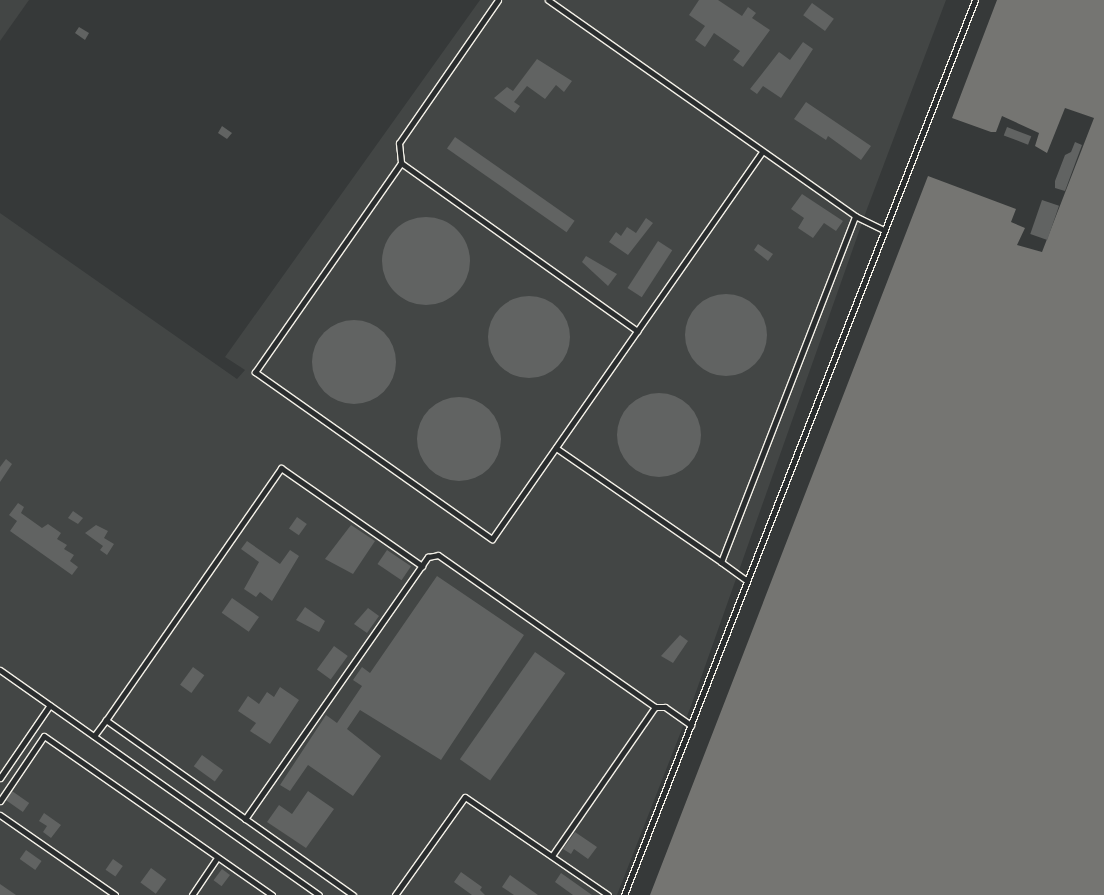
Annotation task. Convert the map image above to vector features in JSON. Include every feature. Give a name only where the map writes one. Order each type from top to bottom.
[{"type":"lane","points":[[498,0],[399,143],[401,163],[255,372],[492,540],[762,152]]},
{"type":"lane","points":[[548,0],[855,216],[884,230]]},
{"type":"lane","points":[[624,895],[975,0]]},
{"type":"lane","points":[[401,163],[637,331]]},
{"type":"lane","points":[[721,562],[855,216]]},
{"type":"lane","points":[[556,448],[747,581]]},
{"type":"lane","points":[[94,736],[281,468],[422,566]]},
{"type":"lane","points":[[246,819],[428,557],[438,555],[655,707],[665,707],[691,725]]},
{"type":"lane","points":[[0,670],[319,895]]},
{"type":"lane","points":[[0,778],[50,705]]},
{"type":"lane","points":[[552,856],[655,707]]},
{"type":"lane","points":[[106,720],[353,895]]},
{"type":"lane","points":[[0,801],[44,736],[272,895]]},
{"type":"lane","points":[[395,895],[465,797],[608,895]]},
{"type":"lane","points":[[0,815],[115,895]]},
{"type":"lane","points":[[192,895],[218,858]]},
{"type":"shaded area","points":[[0,0],[29,0],[0,41]]},
{"type":"shaded area","points":[[480,0],[946,0],[867,209],[691,706],[617,895],[0,895],[0,213],[237,379],[245,370],[225,357]]},
{"type":"shaded area","points":[[997,0],[1104,0],[1104,895],[650,895],[928,176],[1016,209],[1011,222],[1025,228],[1017,245],[1042,252],[1094,118],[1065,108],[1047,153],[1035,146],[1039,133],[1002,116],[996,132],[991,132],[952,118]]},
{"type":"building","points":[[699,0],[718,0],[742,16],[748,7],[756,13],[752,18],[770,30],[743,67],[733,60],[740,51],[714,33],[705,47],[695,40],[705,26],[689,15]]},
{"type":"building","points":[[812,3],[834,19],[825,31],[803,15]]},
{"type":"building","points":[[79,27],[89,33],[85,40],[75,33]]},
{"type":"building","points":[[803,42],[813,49],[781,98],[763,86],[757,94],[750,89],[779,52],[790,60]]},
{"type":"building","points":[[537,59],[572,81],[564,92],[556,85],[545,99],[527,86],[514,102],[520,106],[515,113],[494,98],[507,87],[513,91]]},
{"type":"building","points":[[806,102],[871,146],[861,160],[828,136],[826,140],[794,119]]},
{"type":"building","points":[[222,126],[232,133],[227,139],[218,133]]},
{"type":"building","points":[[1007,127],[1031,136],[1028,145],[1004,135]]},
{"type":"building","points":[[455,137],[575,221],[567,232],[447,148]]},
{"type":"building","points":[[1075,142],[1082,145],[1065,191],[1055,188],[1055,181],[1065,155],[1071,152]]},
{"type":"building","points":[[802,194],[843,221],[836,231],[824,223],[813,238],[798,228],[804,218],[791,209]]},
{"type":"building","points":[[1042,200],[1059,206],[1047,240],[1030,234]]},
{"type":"building","points":[[426,217],[443,221],[457,230],[466,244],[470,261],[466,278],[457,292],[443,301],[426,305],[409,301],[395,292],[386,278],[382,261],[386,244],[395,230],[409,221]]},
{"type":"building","points":[[646,218],[653,223],[628,255],[609,242],[616,232],[621,236],[627,227],[636,233]]},
{"type":"building","points":[[658,241],[672,250],[642,297],[628,288]]},
{"type":"building","points":[[758,244],[773,254],[768,261],[754,250]]},
{"type":"building","points":[[586,256],[617,274],[608,286],[582,262]]},
{"type":"building","points":[[726,294],[742,297],[755,306],[764,319],[767,335],[764,351],[755,364],[742,373],[726,376],[710,373],[697,364],[688,351],[685,335],[688,319],[697,306],[710,297]]},
{"type":"building","points":[[529,296],[545,299],[558,308],[567,321],[570,337],[567,353],[558,366],[545,375],[529,378],[513,375],[500,366],[491,353],[488,337],[491,321],[500,308],[513,299]]},
{"type":"building","points":[[346,320],[362,320],[378,327],[389,338],[396,354],[396,370],[393,378],[384,392],[378,397],[362,404],[346,404],[330,397],[319,386],[312,370],[312,354],[319,338],[330,327]]},
{"type":"building","points":[[651,393],[667,393],[683,400],[694,411],[701,427],[701,443],[698,451],[689,465],[683,470],[667,477],[651,477],[635,470],[624,459],[617,443],[617,427],[624,411],[635,400]]},
{"type":"building","points":[[459,397],[475,400],[489,409],[498,423],[501,439],[498,455],[489,469],[475,478],[459,481],[443,478],[429,469],[420,455],[417,439],[420,423],[429,409],[443,400]]},
{"type":"building","points":[[6,459],[12,464],[0,482],[0,467]]},
{"type":"building","points":[[18,503],[24,507],[21,513],[42,528],[48,524],[61,533],[57,539],[67,545],[64,549],[74,555],[70,561],[78,567],[72,575],[10,531],[17,521],[9,515]]},
{"type":"building","points":[[73,511],[83,518],[78,524],[68,518]]},
{"type":"building","points":[[297,517],[307,524],[299,535],[289,528]]},
{"type":"building","points":[[96,525],[108,531],[104,538],[114,544],[107,555],[100,550],[103,546],[85,533]]},
{"type":"building","points":[[351,525],[375,541],[353,574],[325,559]]},
{"type":"building","points":[[247,541],[280,564],[290,550],[299,556],[272,601],[260,592],[256,597],[244,589],[259,562],[241,549]]},
{"type":"building","points":[[387,550],[411,566],[402,580],[377,564]]},
{"type":"building","points":[[437,576],[524,635],[441,760],[360,710],[347,729],[381,756],[353,796],[308,765],[290,791],[280,785],[326,715],[337,723],[362,686],[353,680],[362,667],[370,673]]},
{"type":"building","points":[[232,598],[259,617],[249,632],[222,613]]},
{"type":"building","points":[[305,607],[325,621],[319,632],[296,620]]},
{"type":"building","points":[[368,608],[379,616],[367,633],[354,624]]},
{"type":"building","points":[[680,635],[688,641],[673,663],[661,656]]},
{"type":"building","points":[[334,646],[348,656],[331,679],[317,669]]},
{"type":"building","points":[[535,652],[565,673],[490,781],[460,759]]},
{"type":"building","points":[[193,667],[204,675],[191,693],[180,685]]},
{"type":"building","points":[[280,687],[299,700],[270,744],[250,731],[256,723],[238,711],[248,696],[259,704],[267,692],[274,697]]},
{"type":"building","points":[[202,755],[223,770],[215,782],[194,766]]},
{"type":"building","points":[[12,791],[29,803],[23,812],[6,800]]},
{"type":"building","points":[[308,791],[334,809],[306,848],[267,822],[279,805],[292,814]]},
{"type":"building","points":[[44,813],[61,825],[51,838],[43,832],[47,826],[39,821]]},
{"type":"building","points":[[575,832],[597,847],[588,859],[574,849],[571,854],[563,849]]},
{"type":"building","points":[[26,850],[42,861],[35,870],[20,859]]},
{"type":"building","points":[[113,859],[123,866],[115,877],[106,870]]},
{"type":"building","points":[[151,868],[166,879],[156,894],[140,883]]},
{"type":"building","points":[[222,869],[230,875],[222,886],[214,880]]},
{"type":"building","points":[[461,872],[482,887],[480,890],[485,895],[472,895],[454,882]]},
{"type":"building","points":[[561,873],[592,895],[573,895],[555,882]]},
{"type":"building","points":[[510,875],[538,895],[514,895],[502,887]]},
{"type":"building","points":[[0,884],[16,895],[0,895]]}]
